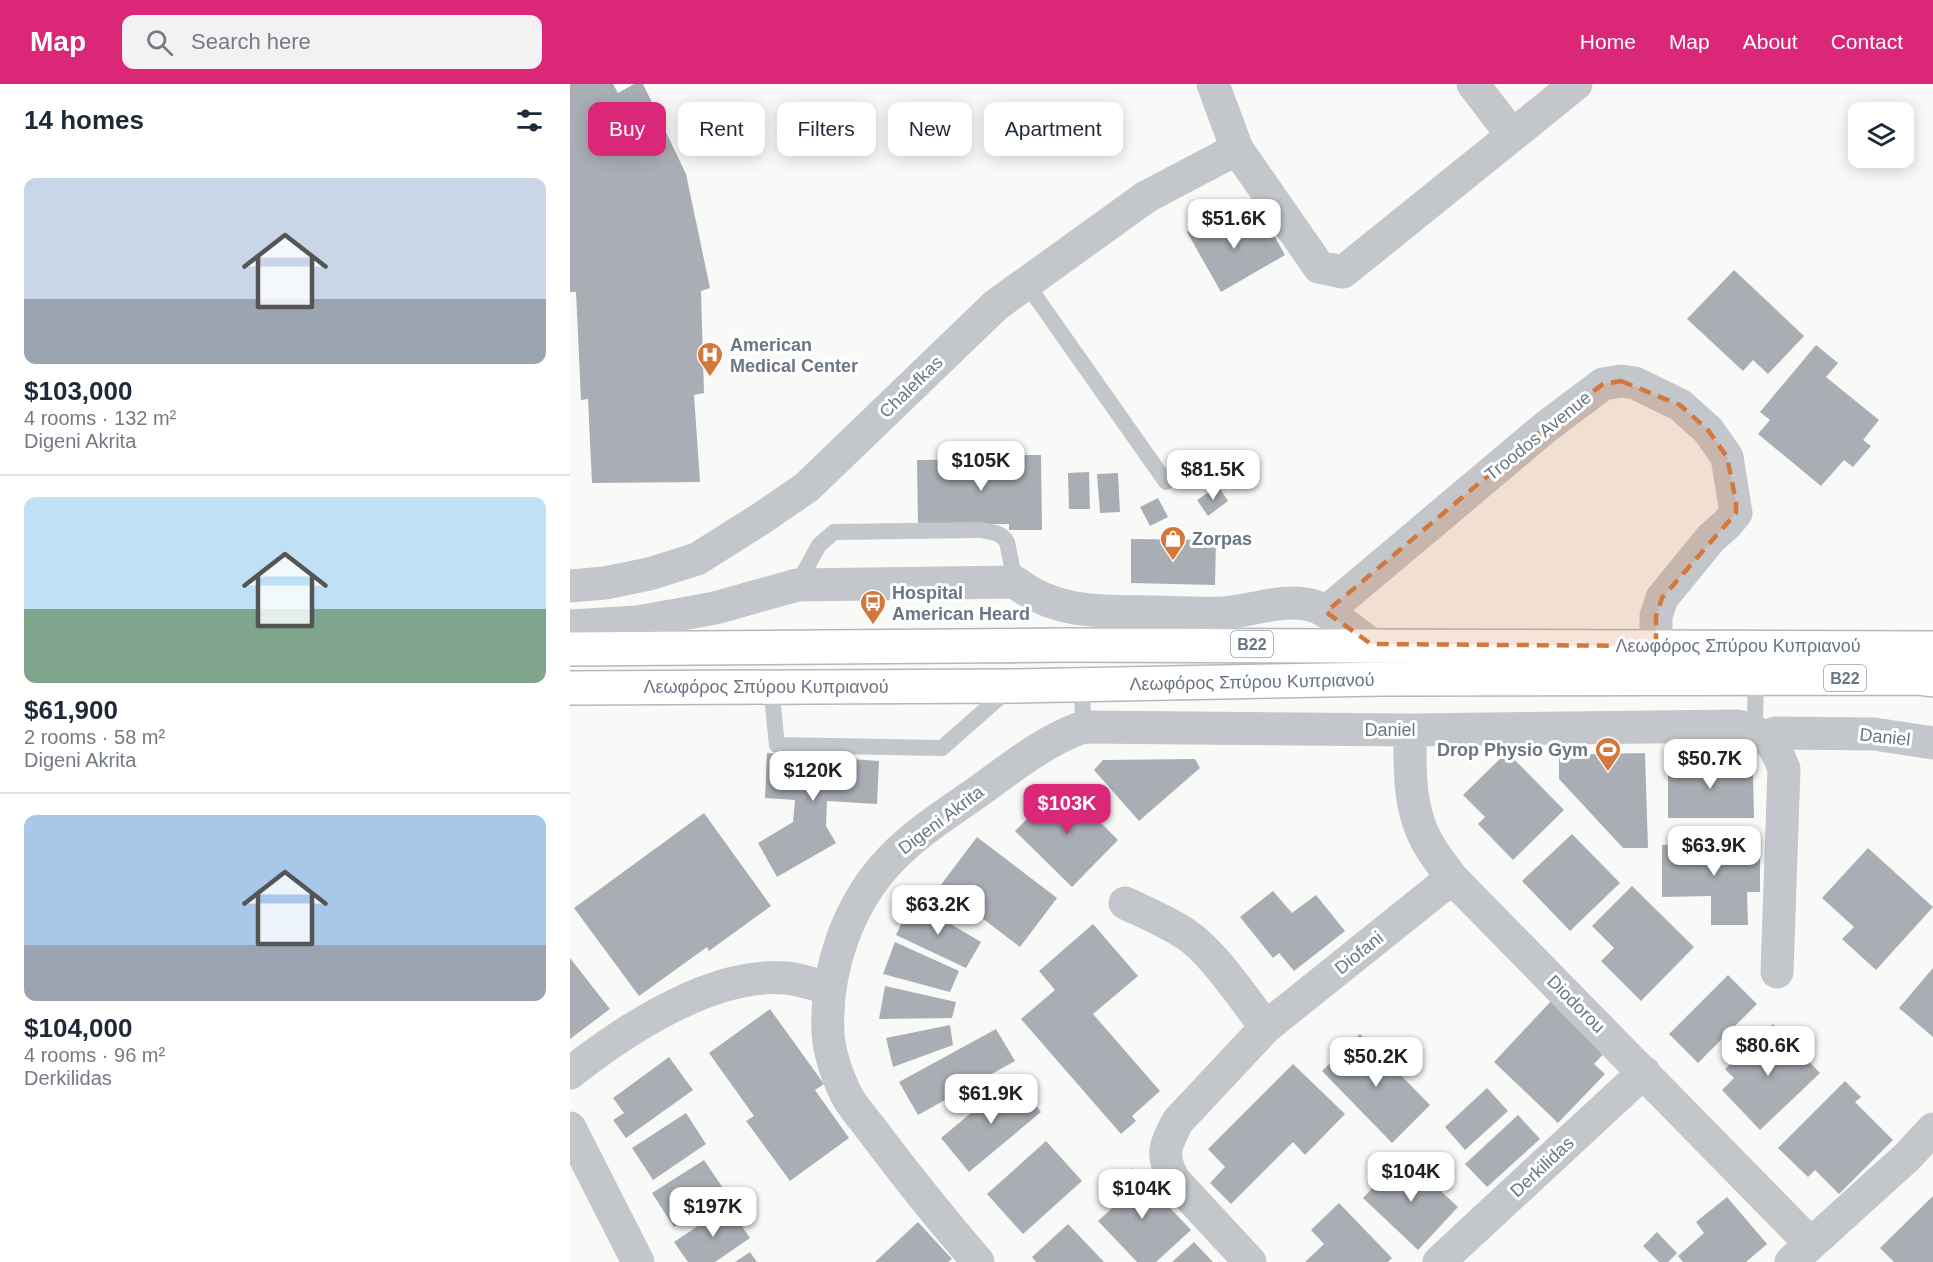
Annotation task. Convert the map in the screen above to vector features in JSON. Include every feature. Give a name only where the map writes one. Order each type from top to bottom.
[{"type":"main road","name":"Λεωφόρος Σπύρου Κυπριανού","points":[[570,649],[1371,644],[1933,648]]},
{"type":"main road","name":"Λεωφόρος Σπύρου Κυπριανού","points":[[572,689],[1012,687],[1382,679],[1917,678],[1933,680]]},
{"type":"street","points":[[1213,84],[1237,149],[1319,267],[1343,272],[1576,84]]},
{"type":"street","points":[[1473,84],[1512,135]]},
{"type":"street","name":"Chalefkas","points":[[570,586],[605,583],[697,559],[807,487],[996,305],[1146,197],[1237,149]]},
{"type":"street","name":"Troodos Avenue","points":[[1326,612],[1547,426],[1603,384],[1621,381],[1635,383],[1680,405],[1708,430],[1727,457],[1736,502],[1736,513],[1662,598],[1656,616],[1656,646]]},
{"type":"street","points":[[697,559],[715,608]]},
{"type":"street","points":[[570,626],[638,622],[715,608],[796,585],[1015,582],[1043,600],[1070,608],[1096,611],[1224,613],[1278,604],[1315,607],[1326,612],[1371,644]]},
{"type":"street","name":"Daniel","points":[[1083,727],[1410,730],[1738,726],[1760,734],[1875,734],[1933,743]]},
{"type":"street","name":"Digeni Akrita","points":[[978,1262],[922,1198],[845,1093],[834,1062],[828,1034],[830,989],[845,932],[857,904],[892,858],[915,837],[1036,750],[1064,733],[1083,727]]},
{"type":"street","name":"Diodorou","points":[[1410,730],[1410,789],[1417,819],[1426,841],[1452,878],[1644,1072],[1801,1253]]},
{"type":"street","points":[[1760,734],[1778,753],[1784,770],[1777,972]]},
{"type":"street","name":"Diofani","points":[[1250,1262],[1174,1180],[1165,1164],[1169,1139],[1178,1121],[1266,1027],[1452,878]]},
{"type":"street","points":[[1125,903],[1168,923],[1189,936],[1205,951],[1266,1027]]},
{"type":"street","points":[[570,1073],[602,1047],[672,1004],[722,987],[758,978],[787,978],[830,989]]},
{"type":"street","name":"Derkilidas","points":[[1439,1262],[1644,1072]]},
{"type":"street","points":[[570,1128],[638,1262]]},
{"type":"street","points":[[1801,1253],[1907,1157],[1933,1129]]},
{"type":"lane","points":[[1026,283],[1166,482]]},
{"type":"lane","points":[[796,585],[819,545],[834,532],[980,530],[998,534],[1007,542],[1015,582]]},
{"type":"lane","points":[[1756,678],[1755,721],[1760,734]]},
{"type":"lane","points":[[1082,685],[1083,727]]},
{"type":"lane","points":[[771,687],[777,745],[942,748],[1012,687]]},
{"type":"highlighted area","points":[[1621,381],[1680,405],[1708,430],[1727,457],[1736,502],[1736,513],[1662,598],[1656,616],[1656,646],[1371,644],[1326,612],[1547,426],[1603,384]]},
{"type":"building","points":[[570,84],[613,84],[618,93],[634,84],[643,84],[652,102],[588,102],[588,156],[666,156],[666,132],[686,174],[710,288],[701,291],[704,393],[694,395],[700,482],[592,483],[588,399],[581,400],[576,292],[570,292]]},
{"type":"building","points":[[1223,211],[1239,240],[1267,223],[1285,255],[1221,292],[1187,232]]},
{"type":"building","points":[[1734,270],[1804,336],[1768,374],[1753,360],[1743,371],[1687,319]]},
{"type":"building","points":[[1816,345],[1838,363],[1826,377],[1879,420],[1863,440],[1871,446],[1853,467],[1844,460],[1821,486],[1758,434],[1770,420],[1760,412]]},
{"type":"building","points":[[1009,455],[1041,455],[1042,530],[1009,530],[1009,524],[918,525],[917,460],[1009,459]]},
{"type":"building","points":[[1089,472],[1090,509],[1069,509],[1068,473]]},
{"type":"building","points":[[1118,473],[1120,512],[1100,513],[1097,474]]},
{"type":"building","points":[[1218,486],[1228,501],[1208,516],[1197,500]]},
{"type":"building","points":[[1158,498],[1168,517],[1150,526],[1140,507]]},
{"type":"building","name":"Zorpas","points":[[1131,539],[1216,540],[1215,585],[1131,583]]},
{"type":"building","points":[[1507,752],[1564,810],[1513,860],[1478,824],[1485,817],[1463,795]]},
{"type":"building","points":[[767,753],[879,761],[877,804],[827,801],[826,826],[836,843],[777,877],[758,843],[793,822],[795,800],[765,798]]},
{"type":"building","points":[[1645,753],[1648,848],[1623,848],[1559,779],[1559,755]]},
{"type":"building","points":[[1195,759],[1200,768],[1139,821],[1094,770],[1103,760]]},
{"type":"building","points":[[1668,761],[1736,762],[1753,774],[1754,818],[1668,818]]},
{"type":"building","points":[[1062,784],[1118,840],[1072,887],[1015,831]]},
{"type":"building","points":[[704,813],[771,906],[709,951],[707,947],[639,996],[574,908]]},
{"type":"building","points":[[1572,834],[1620,883],[1570,931],[1522,881]]},
{"type":"building","points":[[977,837],[1057,898],[1020,947],[940,886]]},
{"type":"building","points":[[1662,845],[1760,845],[1760,892],[1747,892],[1748,925],[1711,925],[1711,896],[1662,897]]},
{"type":"building","points":[[1868,848],[1933,907],[1876,970],[1842,939],[1854,927],[1822,898]]},
{"type":"building","points":[[1632,886],[1694,947],[1641,1001],[1601,961],[1614,948],[1592,926]]},
{"type":"building","points":[[1273,891],[1292,913],[1316,895],[1345,931],[1294,971],[1279,953],[1273,958],[1240,917]]},
{"type":"building","points":[[912,901],[981,942],[966,968],[896,935]]},
{"type":"building","points":[[1093,924],[1138,976],[1093,1014],[1160,1091],[1132,1116],[1136,1121],[1121,1134],[1021,1019],[1055,990],[1039,971]]},
{"type":"building","points":[[895,942],[959,971],[950,992],[883,974]]},
{"type":"building","points":[[570,958],[610,1009],[570,1039]]},
{"type":"building","points":[[1933,968],[1933,1037],[1899,1008]]},
{"type":"building","points":[[1728,975],[1757,1004],[1698,1063],[1669,1034]]},
{"type":"building","points":[[885,986],[956,1002],[952,1018],[879,1019]]},
{"type":"building","points":[[1553,999],[1607,1050],[1594,1064],[1605,1074],[1558,1123],[1494,1062]]},
{"type":"building","points":[[770,1009],[824,1084],[815,1090],[849,1138],[790,1181],[746,1121],[754,1116],[709,1053]]},
{"type":"building","points":[[1773,1024],[1820,1073],[1760,1130],[1722,1090],[1734,1078],[1725,1069]]},
{"type":"building","points":[[950,1025],[953,1045],[893,1067],[886,1038]]},
{"type":"building","points":[[996,1029],[1015,1061],[918,1115],[899,1082]]},
{"type":"building","points":[[1360,1034],[1430,1105],[1392,1143],[1322,1071]]},
{"type":"building","points":[[669,1057],[693,1090],[626,1138],[613,1120],[624,1113],[613,1098]]},
{"type":"building","points":[[1293,1064],[1345,1114],[1305,1155],[1293,1142],[1231,1204],[1210,1183],[1225,1167],[1208,1149]]},
{"type":"building","points":[[1013,1078],[1041,1112],[969,1172],[941,1138]]},
{"type":"building","points":[[1845,1081],[1861,1097],[1855,1102],[1893,1140],[1839,1194],[1815,1170],[1808,1177],[1778,1148]]},
{"type":"building","points":[[1487,1088],[1508,1111],[1465,1150],[1445,1127]]},
{"type":"building","points":[[686,1113],[706,1144],[653,1180],[632,1148]]},
{"type":"building","points":[[1518,1115],[1540,1139],[1487,1187],[1465,1164]]},
{"type":"building","points":[[1046,1141],[1082,1181],[1023,1234],[987,1194]]},
{"type":"building","points":[[1403,1156],[1458,1207],[1418,1250],[1363,1198]]},
{"type":"building","points":[[704,1160],[727,1194],[674,1227],[652,1193]]},
{"type":"building","points":[[1132,1168],[1191,1230],[1156,1262],[1137,1262],[1098,1221],[1116,1205],[1105,1194]]},
{"type":"building","points":[[1933,1196],[1933,1262],[1894,1262],[1880,1248]]},
{"type":"building","points":[[1727,1197],[1767,1244],[1746,1262],[1683,1262],[1678,1256],[1704,1233],[1696,1222]]},
{"type":"building","points":[[1339,1203],[1392,1258],[1388,1262],[1305,1262],[1324,1244],[1311,1230]]},
{"type":"building","points":[[728,1206],[750,1238],[715,1262],[688,1262],[674,1242]]},
{"type":"building","points":[[918,1222],[952,1259],[948,1262],[875,1262]]},
{"type":"building","points":[[1068,1224],[1104,1262],[1036,1262],[1032,1257]]},
{"type":"building","points":[[1657,1232],[1677,1253],[1668,1262],[1659,1262],[1643,1246]]},
{"type":"building","points":[[1194,1242],[1213,1262],[1172,1262]]},
{"type":"building","points":[[750,1252],[757,1262],[735,1262]]},
{"type":"place","name":"American Medical Center","points":[[710,378]]},
{"type":"place","name":"Zorpas","points":[[1173,562]]},
{"type":"place","name":"Hospital American Heard","points":[[873,626]]},
{"type":"place","name":"Drop Physio Gym","points":[[1608,773]]}]
